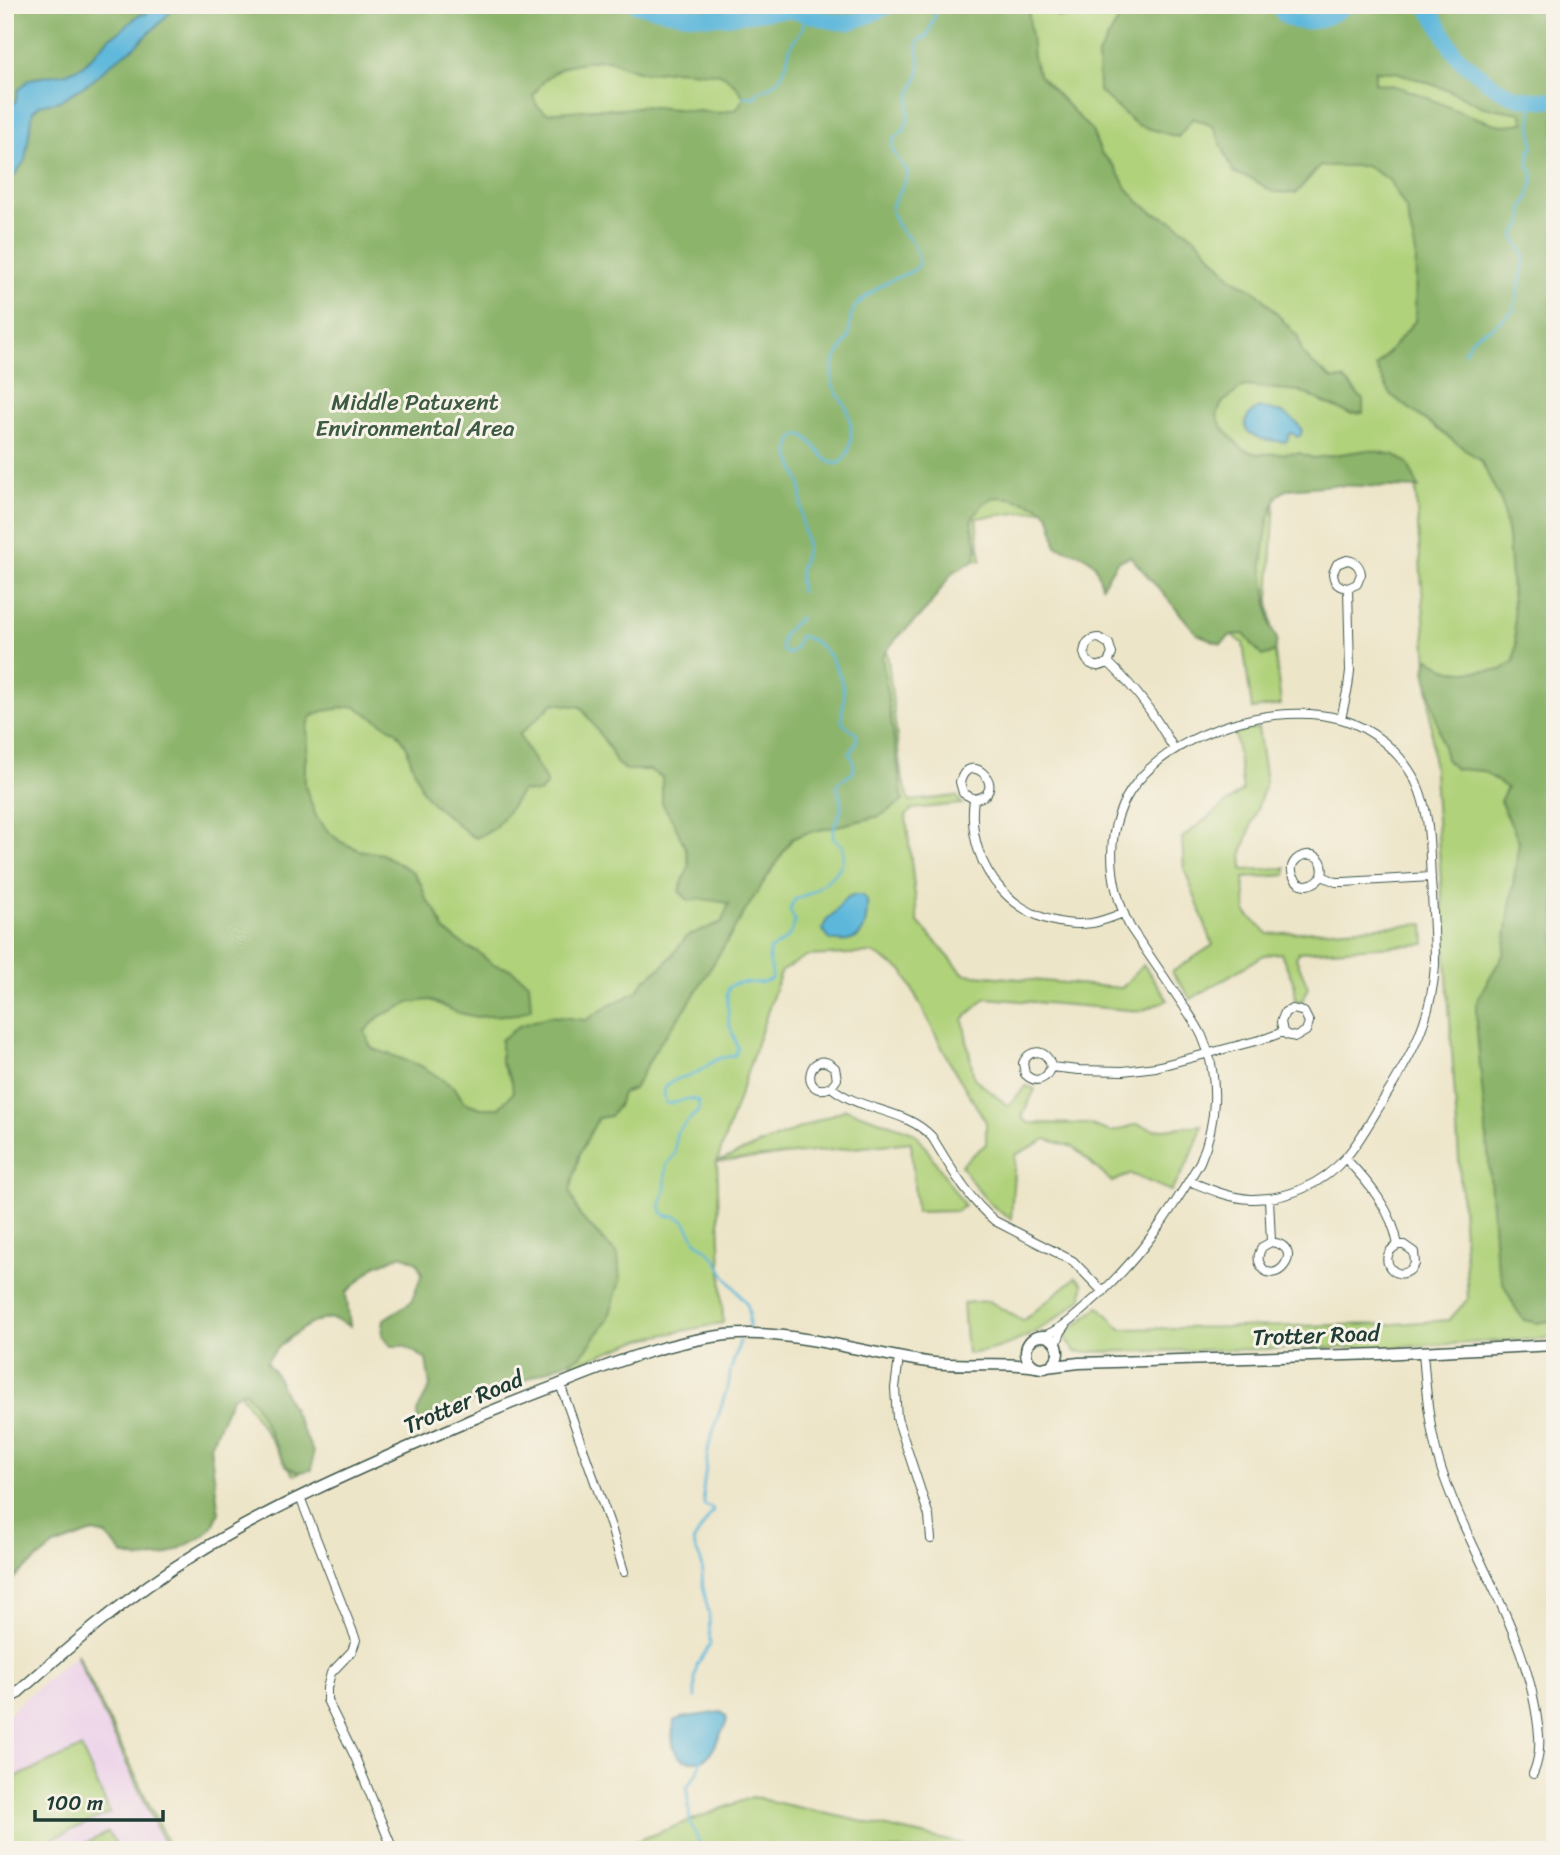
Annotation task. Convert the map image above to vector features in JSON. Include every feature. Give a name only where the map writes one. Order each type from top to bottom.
[{"type":"street","points":[[1340,719],[1350,671],[1348,589]]},
{"type":"street","points":[[1108,662],[1152,710],[1174,749]]},
{"type":"street","points":[[1003,1364],[1014,1358],[1033,1338],[1054,1332],[1068,1323],[1121,1275],[1147,1244],[1189,1181],[1206,1149],[1213,1117],[1214,1084],[1202,1036],[1134,934],[1114,887],[1112,850],[1116,826],[1127,797],[1147,771],[1174,749],[1214,730],[1252,719],[1296,715],[1340,719],[1357,725],[1385,743],[1411,774],[1422,797],[1429,823],[1435,965],[1428,1012],[1407,1064],[1345,1158],[1321,1179],[1290,1194],[1249,1199],[1189,1181]]},
{"type":"street","points":[[974,799],[974,835],[983,864],[1001,890],[1014,901],[1044,918],[1061,922],[1093,923],[1123,913]]},
{"type":"street","points":[[1322,876],[1336,882],[1431,877]]},
{"type":"street","points":[[1051,1067],[1140,1069],[1164,1065],[1283,1032]]},
{"type":"street","points":[[831,1087],[847,1099],[908,1119],[925,1129],[967,1193],[985,1213],[995,1222],[1073,1261],[1103,1292]]},
{"type":"street","points":[[1345,1158],[1361,1174],[1379,1199],[1391,1220],[1398,1245]]},
{"type":"street","points":[[1269,1198],[1271,1242]]},
{"type":"street","points":[[1027,1346],[1028,1360],[1041,1367],[1056,1360],[1061,1332],[1068,1323]]},
{"type":"street","name":"Trotter Road","points":[[5,1704],[79,1638],[138,1592],[205,1548],[300,1497],[489,1413],[595,1370],[660,1348],[728,1335],[748,1334],[794,1338],[938,1363],[1041,1367],[1079,1363],[1555,1345]]},
{"type":"street","points":[[1043,1336],[1051,1339],[1065,1356],[1079,1363]]},
{"type":"street","points":[[1423,1352],[1430,1421],[1441,1466],[1458,1514],[1509,1618],[1529,1675],[1540,1740],[1534,1774]]},
{"type":"street","points":[[899,1358],[895,1388],[897,1418],[929,1516],[931,1539]]},
{"type":"street","points":[[560,1384],[624,1572]]},
{"type":"street","points":[[300,1497],[356,1640],[352,1651],[331,1674],[327,1700],[355,1757],[391,1845]]},
{"type":"shaded area","points":[[76,1655],[167,1850],[5,1850],[5,1716]]},
{"type":"green space","name":"Middle Patuxent Environmental Area","points":[[5,5],[1555,5],[1555,1338],[1397,1347],[1075,1352],[1065,1338],[1067,1333],[1099,1306],[1121,1329],[1395,1324],[1449,1320],[1468,1299],[1415,480],[1276,481],[1269,600],[1281,705],[1252,709],[1243,643],[1178,596],[1154,496],[976,518],[981,560],[895,570],[881,600],[901,774],[910,801],[956,796],[962,804],[912,809],[906,816],[918,922],[964,974],[1122,988],[1143,964],[1168,1000],[1141,1011],[986,998],[963,1019],[974,1078],[1008,1106],[1026,1086],[1035,1089],[1022,1117],[1028,1123],[1088,1124],[1111,1132],[1138,1124],[1155,1130],[1202,1125],[1190,1160],[1171,1191],[1131,1174],[1112,1182],[1073,1147],[1046,1139],[1015,1155],[1011,1219],[1003,1214],[971,1181],[961,1165],[986,1144],[986,1122],[950,1063],[903,971],[873,953],[806,956],[781,972],[717,1162],[723,1323],[642,1339],[573,1365],[509,1213],[399,1232],[245,1367],[312,1468],[294,1475],[230,1378],[5,1534]]},
{"type":"green space","points":[[5,5],[154,5],[146,14],[139,15],[110,37],[83,66],[67,73],[30,79],[5,114]]},
{"type":"green space","name":"Middle Patuxent Environmental Area","points":[[175,5],[1028,5],[1033,57],[1039,75],[1092,131],[1101,153],[1114,166],[1126,187],[1139,202],[1154,213],[1173,221],[1197,239],[1232,278],[1257,292],[1298,337],[1302,352],[1312,363],[1332,379],[1344,379],[1363,400],[1363,413],[1350,414],[1299,391],[1244,386],[1222,403],[1217,415],[1222,427],[1242,449],[1257,454],[1299,453],[1313,458],[1368,450],[1395,455],[1408,464],[1419,488],[1333,485],[1288,489],[1277,496],[1268,521],[1262,564],[1271,627],[1277,639],[1275,652],[1262,656],[1244,634],[1231,635],[1221,644],[1197,634],[1130,556],[1117,562],[1102,586],[1095,564],[1083,555],[1056,546],[1052,521],[1043,509],[1007,498],[999,497],[987,501],[971,521],[977,547],[975,560],[952,573],[927,609],[882,657],[903,801],[880,816],[792,839],[688,1005],[657,1047],[634,1089],[622,1093],[618,1106],[610,1116],[598,1118],[580,1153],[570,1191],[580,1216],[618,1255],[620,1281],[608,1320],[581,1356],[418,1425],[417,1412],[430,1387],[426,1359],[404,1346],[391,1346],[382,1335],[384,1319],[411,1302],[422,1274],[417,1262],[402,1255],[375,1266],[346,1293],[350,1326],[330,1319],[316,1322],[292,1336],[266,1362],[275,1373],[313,1452],[312,1470],[299,1472],[287,1467],[253,1401],[244,1391],[232,1397],[210,1446],[219,1513],[204,1536],[165,1556],[138,1559],[124,1555],[106,1535],[93,1532],[54,1546],[5,1586],[5,190],[25,160],[33,111],[40,105],[59,101],[92,81],[165,18]],"holes":[[[609,60],[645,73],[675,70],[724,75],[744,97],[737,109],[719,113],[642,106],[547,113],[537,106],[533,96],[556,71],[575,64]],[[554,703],[581,707],[610,749],[616,763],[626,770],[649,770],[662,777],[662,803],[686,849],[689,866],[679,891],[689,901],[702,899],[729,903],[722,922],[687,936],[665,964],[646,979],[636,992],[586,1020],[550,1016],[519,1026],[501,1040],[501,1062],[512,1081],[513,1093],[499,1108],[481,1108],[464,1102],[455,1088],[419,1065],[371,1048],[365,1031],[380,1016],[412,1002],[431,1000],[456,1012],[476,1017],[519,1014],[531,1008],[529,983],[510,969],[492,964],[444,930],[437,912],[426,899],[413,872],[382,854],[359,850],[341,842],[328,831],[316,816],[305,786],[307,729],[311,717],[323,711],[354,706],[397,732],[407,747],[422,790],[430,801],[476,838],[492,830],[522,791],[540,793],[547,783],[519,735]]]},
{"type":"green space","points":[[1049,5],[1555,5],[1555,1320],[1537,1323],[1524,1320],[1503,1283],[1495,1254],[1476,1021],[1476,1004],[1504,953],[1519,841],[1500,801],[1507,788],[1483,771],[1455,769],[1446,759],[1425,671],[1428,658],[1451,671],[1464,672],[1501,670],[1514,661],[1516,646],[1508,537],[1502,503],[1481,461],[1391,395],[1376,367],[1415,321],[1416,254],[1406,209],[1389,180],[1366,166],[1320,166],[1296,193],[1273,192],[1252,179],[1234,173],[1213,126],[1193,118],[1178,137],[1137,125],[1099,91],[1098,55],[1121,16],[1113,8],[1097,18],[1058,17]],"holes":[[[1375,71],[1396,72],[1451,91],[1483,107],[1521,113],[1524,123],[1494,123],[1402,88],[1375,83]]]},
{"type":"green space","points":[[1258,728],[1266,782],[1242,853],[1243,870],[1286,868],[1286,875],[1244,878],[1246,913],[1268,934],[1424,924],[1425,944],[1299,952],[1296,958],[1308,987],[1303,1001],[1295,1000],[1295,986],[1281,953],[1264,955],[1191,999],[1172,972],[1213,945],[1184,868],[1182,838],[1243,790],[1235,733]]},
{"type":"green space","points":[[846,1109],[908,1130],[918,1136],[964,1205],[957,1211],[916,1212],[911,1142],[717,1162]]},
{"type":"green space","points":[[1076,1277],[1083,1284],[1082,1298],[1056,1318],[1014,1342],[999,1348],[967,1354],[963,1303],[989,1301],[1023,1321]]},
{"type":"green space","points":[[77,1654],[171,1850],[167,1850]]},
{"type":"green space","points":[[81,1748],[110,1813],[26,1850],[5,1850],[5,1782]]},
{"type":"green space","points":[[752,1797],[990,1850],[613,1850]]},
{"type":"green space","points":[[108,1832],[120,1850],[72,1850]]},
{"type":"water","points":[[154,5],[175,5],[132,49],[92,81],[59,101],[40,105],[33,111],[25,160],[5,190],[5,114],[16,101],[18,90],[30,79],[67,73],[83,66],[110,37],[139,15],[146,14]]},
{"type":"water","points":[[1259,408],[1278,411],[1290,417],[1299,425],[1302,431],[1300,436],[1292,433],[1286,442],[1251,434],[1246,427],[1247,418]]},
{"type":"water","points":[[862,895],[867,900],[866,919],[861,933],[850,941],[830,940],[823,930],[825,923],[845,899]]},
{"type":"water","points":[[721,1712],[726,1716],[726,1722],[708,1756],[694,1761],[680,1757],[673,1740],[675,1721]]},
{"type":"waterway","points":[[636,5],[711,17],[792,11],[843,22],[860,19],[890,5]]},
{"type":"waterway","points":[[801,592],[800,574],[806,542],[802,523],[801,487],[791,458],[790,446],[798,435],[803,435],[834,464],[845,458],[850,444],[850,422],[846,407],[833,386],[832,370],[849,335],[852,312],[877,289],[919,265],[916,249],[898,225],[891,209],[908,172],[892,148],[894,139],[905,129],[908,120],[910,96],[919,73],[917,43],[927,37],[938,5]]},
{"type":"waterway","points":[[1278,5],[1287,17],[1303,22],[1327,17],[1347,5]]},
{"type":"waterway","points":[[1425,5],[1456,54],[1481,76],[1516,97],[1555,100]]},
{"type":"waterway","points":[[744,97],[755,98],[758,91],[772,85],[779,78],[786,65],[791,45],[803,29],[808,13]]},
{"type":"waterway","points":[[1464,352],[1477,334],[1493,327],[1514,310],[1525,258],[1514,235],[1523,223],[1523,206],[1528,199],[1533,180],[1533,172],[1528,164],[1533,147],[1531,118],[1534,100]]},
{"type":"waterway","points":[[749,1327],[747,1304],[726,1277],[715,1257],[696,1241],[685,1221],[662,1213],[660,1206],[665,1190],[666,1166],[675,1154],[676,1134],[698,1111],[699,1102],[686,1099],[666,1103],[664,1095],[671,1082],[696,1073],[718,1059],[735,1055],[738,1048],[729,1024],[729,987],[740,982],[761,982],[772,978],[770,949],[784,941],[792,930],[795,920],[790,911],[793,902],[828,880],[843,859],[843,846],[833,838],[841,809],[837,784],[853,773],[854,763],[849,754],[857,736],[843,723],[843,686],[836,667],[825,651],[818,644],[800,636],[791,652],[788,654],[782,650],[783,635],[800,618]]},
{"type":"waterway","points":[[695,1698],[697,1665],[710,1645],[709,1615],[701,1561],[693,1542],[713,1511],[704,1505],[703,1489],[709,1445],[740,1341]]},
{"type":"waterway","points":[[701,1760],[698,1772],[687,1787],[690,1823],[703,1850]]}]
